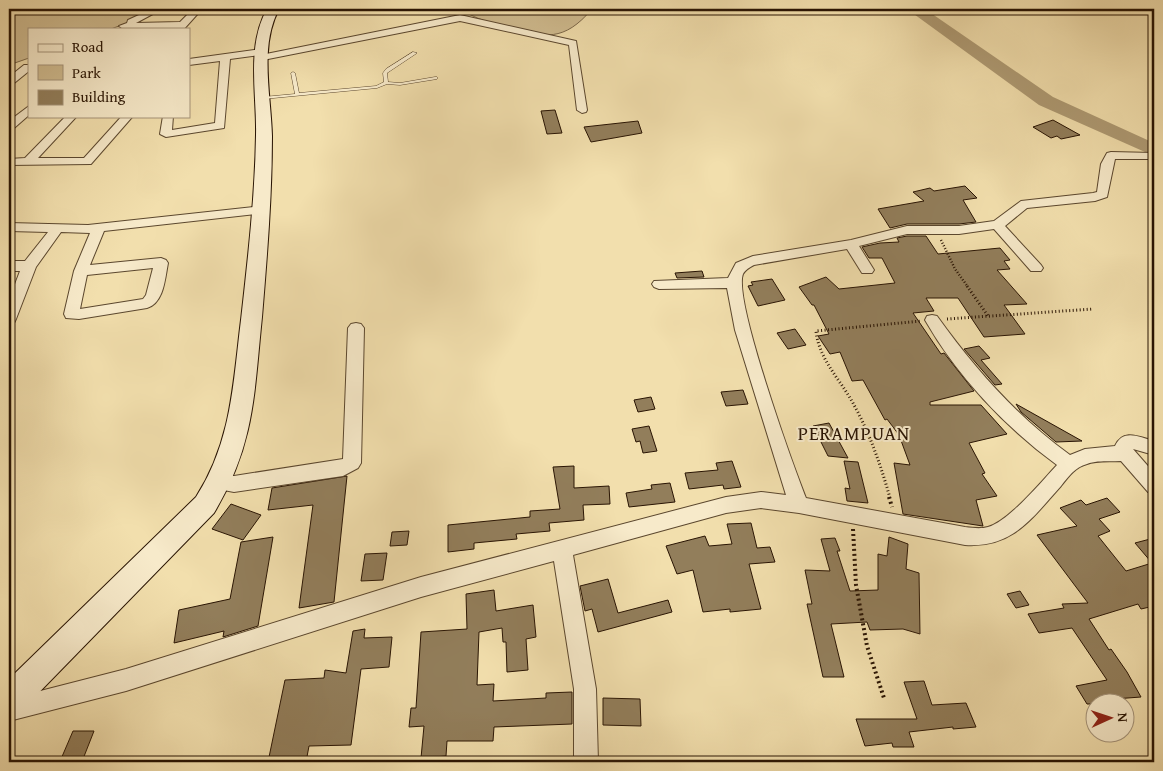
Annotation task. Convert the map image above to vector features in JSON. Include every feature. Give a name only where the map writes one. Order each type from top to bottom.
[{"type":"street","points":[[119,27],[153,13],[158,9]]},
{"type":"street","points":[[119,27],[181,27],[198,9]]},
{"type":"street","points":[[9,701],[205,505],[227,465],[241,420],[258,269],[262,210],[264,25],[273,9]]},
{"type":"street","points":[[190,62],[263,55],[464,18],[530,35],[573,43],[582,110]]},
{"type":"street","points":[[168,118],[166,134],[220,126],[224,58]]},
{"type":"street","points":[[9,66],[27,64]]},
{"type":"street","points":[[9,82],[27,64]]},
{"type":"street","points":[[9,127],[28,110]]},
{"type":"street","points":[[28,162],[70,118]]},
{"type":"street","points":[[9,162],[87,162],[126,118]]},
{"type":"street","points":[[799,505],[775,440],[741,321],[734,283],[737,271],[746,263],[850,244],[908,230],[959,230],[996,225],[1025,204],[1095,197],[1103,194],[1106,184],[1106,162],[1111,155],[1154,156]]},
{"type":"street","points":[[9,227],[99,228],[262,210]]},
{"type":"street","points":[[996,225],[1036,268]]},
{"type":"street","points":[[81,271],[161,263],[153,297],[147,303],[71,314],[81,271],[99,228]]},
{"type":"street","points":[[10,313],[29,266],[57,229]]},
{"type":"street","points":[[850,244],[867,270]]},
{"type":"street","points":[[9,266],[29,266]]},
{"type":"street","points":[[659,284],[734,283]]},
{"type":"street","points":[[932,320],[960,361],[1016,422],[1069,464]]},
{"type":"street","points":[[219,482],[227,484],[243,483],[343,468],[352,463],[356,328]]},
{"type":"street","points":[[1154,448],[1129,441],[1124,446],[1125,453],[1154,486]]},
{"type":"street","points":[[9,710],[126,680],[421,587],[562,551],[726,505],[761,500],[896,521],[965,536],[982,537],[993,535],[1024,513],[1069,464],[1085,456],[1125,453]]},
{"type":"street","points":[[562,551],[584,688],[586,762]]},
{"type":"lane","points":[[386,83],[385,73],[415,53]]},
{"type":"lane","points":[[293,73],[297,94]]},
{"type":"lane","points":[[263,98],[371,88],[386,83],[400,84],[434,78]]},
{"type":"path","points":[[936,229],[955,269],[988,316]]},
{"type":"path","points":[[896,521],[882,469],[858,410],[818,346],[816,331],[932,320],[1094,309]]},
{"type":"path","points":[[853,514],[856,585],[868,646],[884,698]]},
{"type":"green space","points":[[9,9],[155,9],[145,16],[114,28],[28,28],[28,58],[9,65]]},
{"type":"green space","points":[[460,9],[592,9],[582,20],[563,32],[543,35],[489,22]]},
{"type":"building","points":[[555,110],[562,133],[547,134],[541,111]]},
{"type":"building","points":[[1053,120],[1080,135],[1061,139],[1057,136],[1051,138],[1033,127]]},
{"type":"building","points":[[638,121],[642,133],[591,142],[584,127]]},
{"type":"building","points":[[965,186],[977,198],[963,200],[976,222],[959,224],[907,224],[890,228],[878,209],[924,201],[913,192],[930,188],[934,191]]},
{"type":"building","points":[[926,236],[938,254],[1000,248],[1010,260],[1004,261],[1010,269],[997,270],[1027,304],[1004,305],[1025,334],[984,337],[958,298],[926,298],[934,311],[913,313],[941,354],[944,353],[974,391],[930,402],[930,405],[981,405],[1007,434],[969,443],[985,473],[982,474],[997,496],[976,500],[983,526],[903,514],[894,463],[910,465],[899,435],[887,419],[885,420],[863,380],[852,381],[840,352],[830,354],[818,336],[829,334],[814,305],[812,305],[799,287],[826,277],[839,289],[895,283],[882,258],[869,258],[862,247],[880,243],[899,242],[897,238]]},
{"type":"building","points":[[702,271],[704,277],[677,278],[675,273]]},
{"type":"building","points":[[772,279],[785,300],[758,306],[748,286],[753,285],[751,282]]},
{"type":"building","points":[[795,329],[806,345],[788,349],[777,333]]},
{"type":"building","points":[[979,346],[990,358],[981,360],[1002,384],[995,385],[964,349]]},
{"type":"building","points":[[743,390],[748,404],[726,406],[721,392]]},
{"type":"building","points":[[651,397],[655,409],[638,412],[634,400]]},
{"type":"building","points":[[1016,404],[1082,441],[1056,442],[1021,412]]},
{"type":"building","points":[[829,423],[848,458],[828,456],[813,426]]},
{"type":"building","points":[[649,426],[657,451],[643,453],[640,441],[636,442],[632,429]]},
{"type":"building","points":[[732,461],[741,487],[724,489],[723,485],[689,489],[685,473],[718,470],[716,463]]},
{"type":"building","points":[[844,461],[858,462],[868,503],[847,501],[845,488],[850,489]]},
{"type":"building","points":[[574,466],[574,488],[609,486],[610,504],[583,505],[584,520],[549,523],[550,531],[516,534],[517,539],[474,543],[474,549],[448,552],[448,525],[530,517],[530,511],[560,509],[553,467]]},
{"type":"building","points":[[347,476],[334,602],[299,608],[313,505],[268,510],[272,488]]},
{"type":"building","points":[[670,483],[675,502],[629,507],[626,493],[652,489],[651,485]]},
{"type":"building","points":[[1107,498],[1120,512],[1099,519],[1110,531],[1098,536],[1126,571],[1152,563],[1135,543],[1154,538],[1154,606],[1141,609],[1138,604],[1089,619],[1109,650],[1111,649],[1127,672],[1141,697],[1136,697],[1136,694],[1086,694],[1086,702],[1076,686],[1107,680],[1072,628],[1039,633],[1028,614],[1064,608],[1062,604],[1088,603],[1037,535],[1077,526],[1060,508],[1081,500],[1086,505]]},
{"type":"building","points":[[231,504],[261,515],[243,540],[212,529]]},
{"type":"building","points":[[751,523],[757,548],[770,547],[775,562],[749,564],[761,609],[730,612],[730,609],[703,612],[693,570],[677,574],[666,546],[705,536],[709,546],[732,544],[727,524]]},
{"type":"building","points":[[409,531],[407,545],[390,546],[392,532]]},
{"type":"building","points":[[273,537],[258,626],[223,637],[224,631],[174,643],[179,610],[230,599],[241,542]]},
{"type":"building","points":[[889,537],[908,544],[906,569],[919,573],[920,634],[903,629],[870,630],[867,622],[831,624],[844,677],[823,677],[807,604],[812,604],[805,570],[830,571],[821,539],[835,538],[840,551],[837,551],[850,591],[878,590],[878,554],[887,556]]},
{"type":"building","points":[[387,553],[383,580],[361,581],[365,554]]},
{"type":"building","points":[[608,579],[618,613],[668,600],[672,612],[598,632],[592,609],[585,611],[580,586]]},
{"type":"building","points":[[494,590],[496,611],[533,605],[536,637],[526,639],[528,670],[507,672],[506,642],[503,642],[502,628],[479,632],[477,685],[494,684],[493,701],[546,698],[546,693],[572,692],[572,724],[494,727],[493,741],[447,741],[446,756],[421,758],[424,726],[409,727],[411,708],[416,708],[421,632],[467,629],[466,594]]},
{"type":"building","points":[[1020,591],[1029,605],[1016,608],[1007,594]]},
{"type":"building","points":[[365,629],[364,638],[392,637],[389,667],[361,669],[351,745],[309,746],[306,762],[268,762],[285,680],[324,678],[325,670],[346,673],[353,631]]},
{"type":"building","points":[[924,681],[932,705],[966,703],[976,727],[953,729],[953,727],[909,732],[914,747],[893,747],[892,743],[865,746],[856,719],[917,719],[904,682]]},
{"type":"building","points":[[603,698],[640,699],[641,726],[603,725]]},
{"type":"building","points":[[73,731],[94,731],[83,759],[61,759]]},
{"type":"waterway","points":[[915,9],[1046,101],[1154,150]]},
{"type":"district","name":"PERAMPUAN","points":[[854,433]]}]
